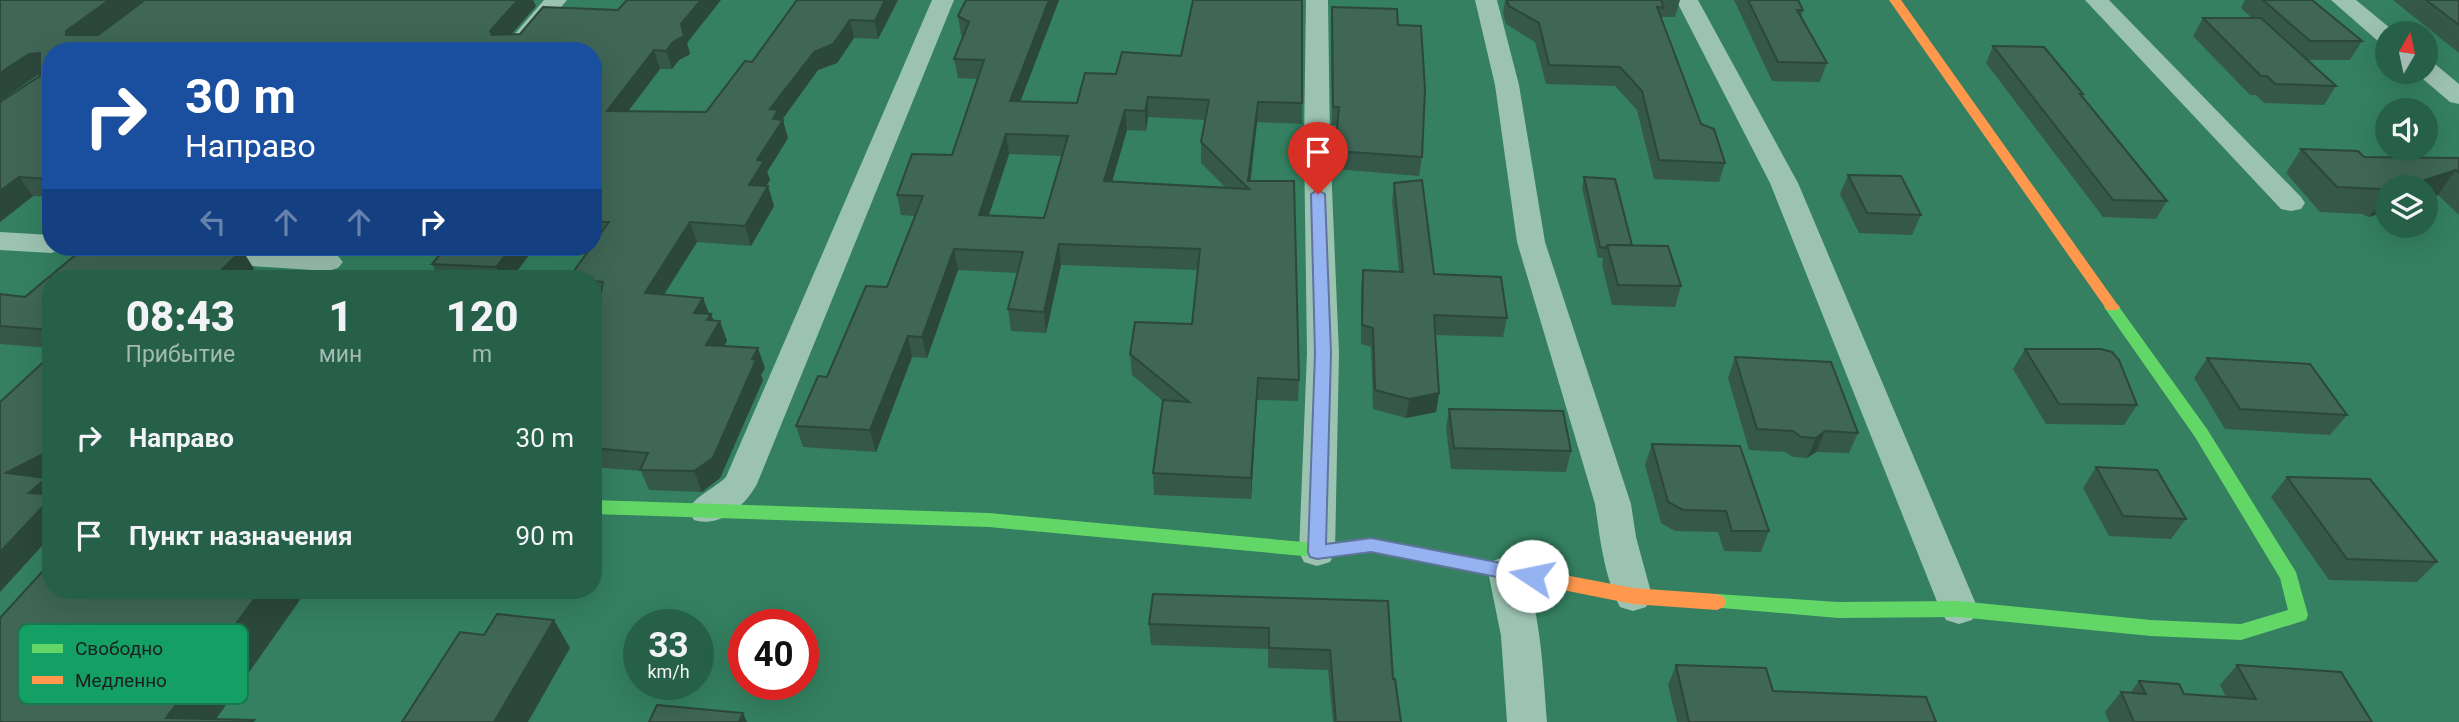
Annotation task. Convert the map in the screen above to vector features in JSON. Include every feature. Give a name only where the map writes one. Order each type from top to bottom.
[{"type":"street","points":[[520,42],[556,0]]},
{"type":"street","points":[[706,510],[726,499],[740,484],[943,0]]},
{"type":"street","points":[[1317,0],[1317,142],[1323,353],[1317,552]]},
{"type":"street","points":[[1486,0],[1507,85],[1531,242],[1613,504],[1618,537],[1633,596]]},
{"type":"street","points":[[1687,0],[1722,68],[1764,139],[1784,183],[1959,609]]},
{"type":"street","points":[[602,507],[989,520],[1317,552],[1371,545],[1633,596],[1838,610],[1959,609],[2151,628],[2241,632],[2299,615],[2289,577],[2201,433],[1895,0]]},
{"type":"street","points":[[2096,0],[2291,203]]},
{"type":"street","points":[[2342,0],[2375,27]]},
{"type":"street","points":[[2438,79],[2459,97]]},
{"type":"street","points":[[0,241],[42,243]]},
{"type":"street","points":[[236,256],[328,262]]},
{"type":"street","points":[[1506,571],[1520,636],[1527,722]]},
{"type":"building","points":[[0,0],[109,0],[66,31],[66,35],[98,35],[145,0],[518,0],[490,31],[492,35],[520,34],[543,7],[618,10],[627,0],[701,0],[681,24],[684,36],[673,42],[666,51],[654,50],[607,111],[706,112],[745,61],[752,62],[797,0],[885,0],[875,21],[850,20],[833,44],[814,52],[770,109],[778,110],[773,119],[783,120],[757,160],[764,161],[749,185],[768,186],[745,226],[690,222],[645,293],[703,298],[694,313],[711,314],[707,320],[720,321],[706,345],[758,348],[752,359],[756,360],[713,458],[694,471],[640,470],[648,453],[602,449],[602,270],[575,270],[585,256],[602,256],[602,232],[609,222],[602,222],[602,42],[42,42],[42,178],[19,177],[0,191],[0,102],[40,76],[40,53],[29,54],[0,73]]},
{"type":"building","points":[[966,0],[1049,0],[1010,101],[1077,103],[1085,73],[1116,74],[1122,52],[1181,56],[1193,0],[1302,0],[1302,103],[1258,102],[1248,181],[1294,181],[1299,380],[1258,378],[1251,478],[1153,473],[1163,400],[1189,402],[1130,354],[1135,322],[1192,324],[1200,249],[1059,244],[1044,312],[1008,309],[1023,252],[954,249],[922,337],[908,336],[870,430],[796,426],[818,376],[827,377],[866,286],[887,287],[923,196],[897,195],[912,154],[952,155],[984,60],[954,59],[969,22],[958,16]],"holes":[[[1148,97],[1209,100],[1201,142],[1249,189],[1104,181],[1125,110],[1145,111]],[[1006,134],[1068,136],[1044,218],[979,215]]]},
{"type":"building","points":[[1507,0],[1661,0],[1664,8],[1657,7],[1701,124],[1714,129],[1725,163],[1659,160],[1642,91],[1620,67],[1549,65],[1539,23],[1509,6]]},
{"type":"building","points":[[1748,0],[1798,0],[1803,10],[1797,10],[1827,63],[1778,62]]},
{"type":"building","points":[[2263,0],[2312,0],[2362,41],[2310,41]]},
{"type":"building","points":[[2426,0],[2459,0],[2459,25]]},
{"type":"building","points":[[1332,7],[1397,9],[1398,25],[1421,26],[1425,89],[1422,157],[1335,151],[1339,107],[1333,107]]},
{"type":"building","points":[[2203,18],[2261,18],[2336,86],[2275,84],[2267,76],[2261,76]]},
{"type":"building","points":[[1993,46],[2044,47],[2167,201],[2113,200]]},
{"type":"building","points":[[2301,149],[2358,151],[2364,157],[2375,157],[2375,161],[2438,161],[2438,158],[2459,158],[2459,173],[2456,170],[2438,176],[2375,175],[2375,189],[2337,187]]},
{"type":"building","points":[[1848,175],[1901,176],[1921,215],[1867,213]]},
{"type":"building","points":[[1584,177],[1615,179],[1632,245],[1600,247]]},
{"type":"building","points":[[1422,180],[1434,274],[1501,277],[1507,318],[1434,315],[1439,393],[1409,399],[1375,390],[1373,328],[1362,325],[1363,270],[1403,272],[1394,183]]},
{"type":"building","points":[[1607,245],[1668,246],[1681,286],[1618,285]]},
{"type":"building","points":[[74,256],[236,256],[221,270],[57,270]]},
{"type":"building","points":[[439,256],[505,256],[496,267],[432,264]]},
{"type":"building","points":[[42,283],[42,329],[0,326],[0,294],[25,297]]},
{"type":"building","points":[[2025,349],[2101,349],[2112,352],[2119,360],[2137,405],[2059,404]]},
{"type":"building","points":[[1735,357],[1831,362],[1858,433],[1825,431],[1816,438],[1801,437],[1793,431],[1757,429]]},
{"type":"building","points":[[2207,358],[2310,364],[2347,415],[2240,409]]},
{"type":"building","points":[[42,363],[42,455],[6,473],[42,478],[42,482],[29,493],[42,494],[42,508],[0,552],[0,402]]},
{"type":"building","points":[[1449,409],[1563,411],[1571,451],[1454,448]]},
{"type":"building","points":[[1652,444],[1740,446],[1769,531],[1732,531],[1726,511],[1683,510],[1668,502]]},
{"type":"building","points":[[2096,467],[2157,470],[2186,519],[2123,516]]},
{"type":"building","points":[[2287,477],[2370,479],[2437,562],[2347,559]]},
{"type":"building","points":[[42,572],[42,599],[254,599],[236,624],[18,624],[18,704],[176,704],[166,718],[254,720],[0,722],[0,618]]},
{"type":"building","points":[[1153,594],[1388,601],[1393,679],[1401,722],[1336,722],[1330,650],[1269,648],[1269,628],[1149,624]]},
{"type":"building","points":[[497,614],[554,620],[494,722],[402,722],[460,632],[484,635]]},
{"type":"building","points":[[1676,665],[1766,668],[1773,691],[1926,697],[1936,722],[1689,722]]},
{"type":"building","points":[[2237,665],[2341,672],[2372,722],[2134,722],[2121,692],[2146,694],[2139,681],[2179,684],[2184,694],[2256,699]]},
{"type":"building","points":[[657,705],[743,713],[739,722],[649,722]]},
{"type":"traffic: fast","points":[[1717,602],[1838,610],[1959,609],[2151,628],[2241,632],[2299,615],[2289,577],[2201,433],[2112,307]]},
{"type":"traffic: fast","points":[[602,507],[989,520],[1325,551]]},
{"type":"traffic: slow","points":[[1895,0],[2112,307]]},
{"type":"traffic: slow","points":[[1325,551],[1371,545],[1633,596],[1717,602]]},
{"type":"route","points":[[1318,194],[1323,353],[1317,552],[1371,545],[1532,576]]}]
